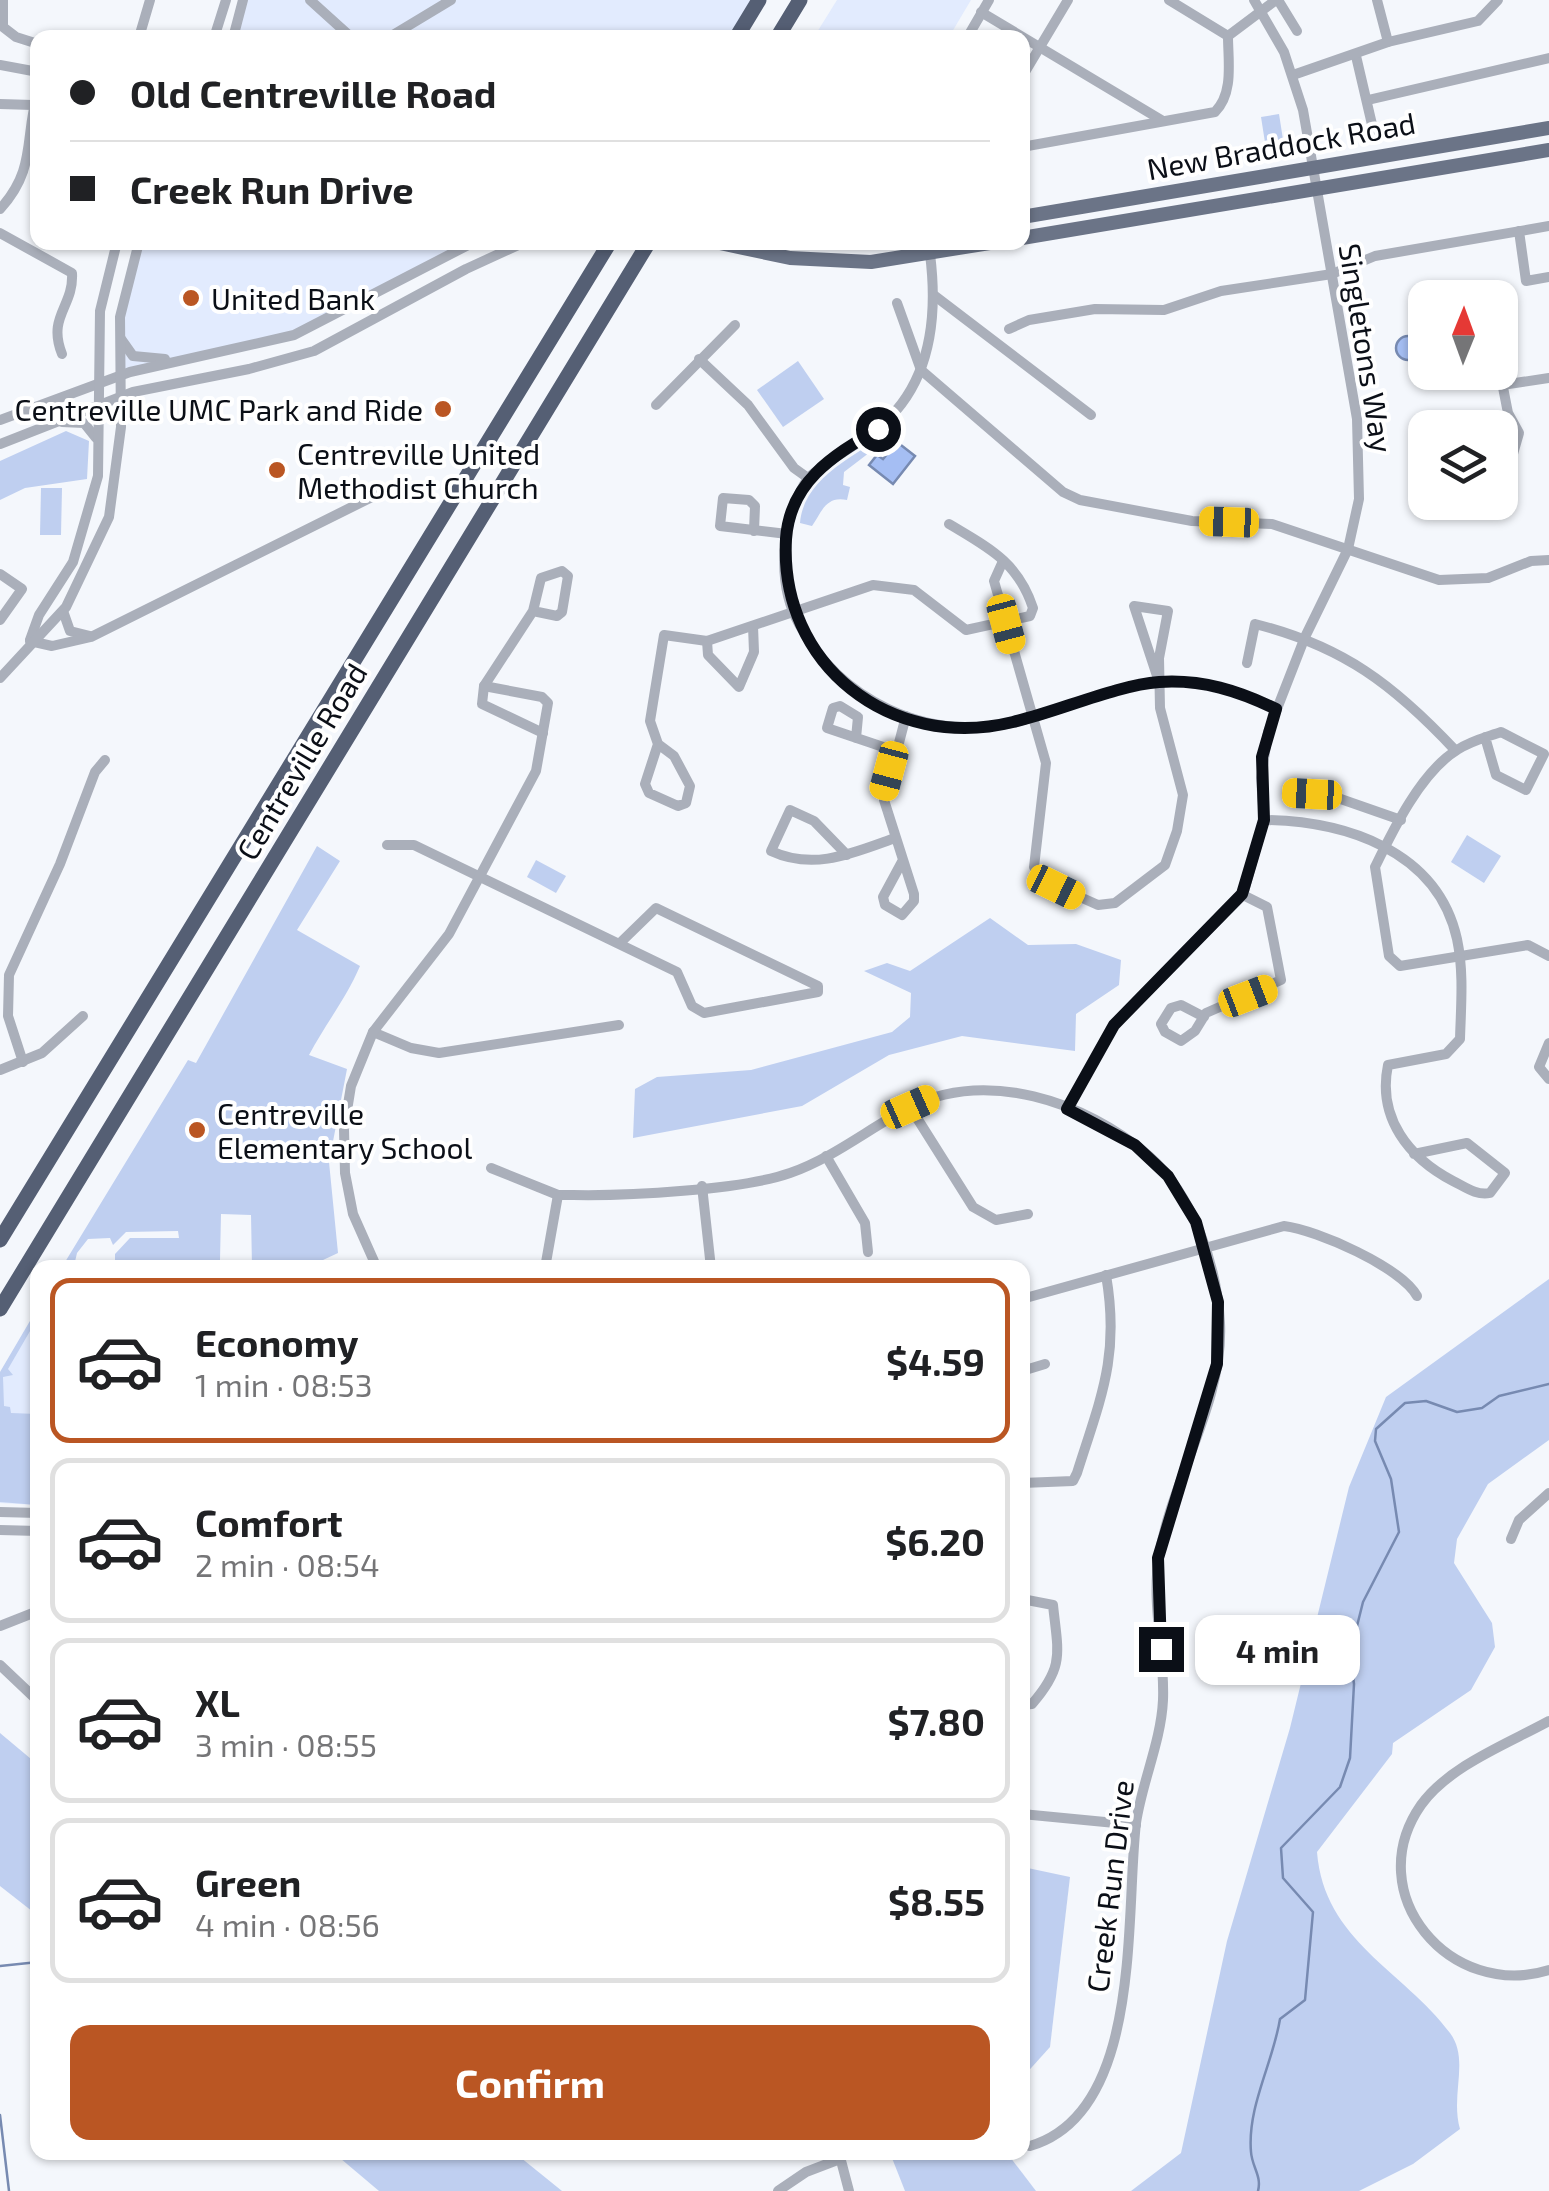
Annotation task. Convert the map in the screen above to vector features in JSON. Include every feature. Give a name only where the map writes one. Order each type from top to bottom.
[{"type":"highway","points":[[741,30],[759,0]]},
{"type":"highway","points":[[782,30],[800,0]]},
{"type":"highway","name":"Centreville Road","points":[[0,1240],[605,250]]},
{"type":"highway","name":"Centreville Road","points":[[0,1309],[643,250]]},
{"type":"main road","name":"New Braddock Road","points":[[1030,216],[1549,128]]},
{"type":"main road","name":"New Braddock Road","points":[[1030,237],[1549,150]]},
{"type":"main road","points":[[752,250],[840,262],[952,250]]},
{"type":"street","points":[[3,0],[2,27],[30,41]]},
{"type":"street","points":[[141,30],[150,0]]},
{"type":"street","points":[[217,30],[226,0]]},
{"type":"street","points":[[234,30],[243,0]]},
{"type":"street","points":[[310,0],[343,30]]},
{"type":"street","points":[[401,30],[451,0]]},
{"type":"street","points":[[971,30],[989,0]]},
{"type":"street","points":[[1030,63],[1068,0]]},
{"type":"street","points":[[1169,0],[1228,36]]},
{"type":"street","name":"Singletons Way","points":[[1067,1109],[1114,1025],[1242,894],[1264,820],[1262,757],[1276,709],[1348,549],[1359,499],[1360,452],[1314,168],[1293,75],[1263,10],[1254,0]]},
{"type":"street","points":[[1228,36],[1277,0],[1297,31]]},
{"type":"street","points":[[1377,0],[1388,42]]},
{"type":"street","points":[[1293,75],[1388,42],[1478,20],[1498,0]]},
{"type":"street","points":[[981,12],[1013,30]]},
{"type":"street","points":[[1030,146],[1204,116],[1223,104],[1228,86],[1228,36]]},
{"type":"street","points":[[1030,39],[1164,122]]},
{"type":"street","points":[[1356,56],[1374,133]]},
{"type":"street","points":[[1368,100],[1549,58]]},
{"type":"street","points":[[0,65],[30,71]]},
{"type":"street","points":[[0,104],[30,105]]},
{"type":"street","points":[[0,209],[22,178],[30,152]]},
{"type":"street","points":[[1009,329],[1029,320],[1095,309],[1164,310],[1221,292],[1332,274],[1375,256],[1549,226]]},
{"type":"street","points":[[1518,231],[1526,280],[1549,277]]},
{"type":"street","points":[[0,232],[30,249]]},
{"type":"street","points":[[32,250],[72,273],[72,284],[55,327],[62,354]]},
{"type":"street","points":[[30,641],[40,615],[73,562],[87,526],[99,449],[100,310],[115,250]]},
{"type":"street","points":[[0,678],[30,641],[63,611],[88,568],[109,517],[119,466],[120,334],[137,250]]},
{"type":"street","points":[[0,420],[98,382],[265,344],[324,324],[459,250]]},
{"type":"street","points":[[0,444],[120,396],[314,351],[508,250]]},
{"type":"street","points":[[930,254],[936,296],[933,327],[921,370],[878,429],[808,478],[797,495],[786,534],[785,564],[792,612],[815,653],[833,674],[866,699],[906,716],[965,726],[1012,723],[1159,682],[1212,685],[1276,709]]},
{"type":"street","points":[[936,296],[1091,415]]},
{"type":"street","points":[[897,303],[921,370],[1063,492],[1080,500],[1192,521],[1272,524],[1456,582],[1488,578],[1531,560],[1549,560]]},
{"type":"street","points":[[656,405],[735,325]]},
{"type":"street","points":[[120,334],[133,356],[186,360]]},
{"type":"street","points":[[699,359],[748,404],[785,457],[808,478]]},
{"type":"street","points":[[1518,383],[1549,378]]},
{"type":"street","points":[[41,425],[81,421],[92,430],[99,449]]},
{"type":"street","points":[[30,641],[59,646],[91,636],[388,489]]},
{"type":"street","points":[[658,744],[645,784],[650,793],[678,806],[686,803],[690,786],[674,756],[658,744],[650,721],[664,634],[707,641],[873,585],[914,590],[966,630],[1030,616],[1033,608],[1023,578],[949,524]]},
{"type":"street","points":[[754,531],[786,534]]},
{"type":"street","points":[[1003,561],[994,581],[1046,763],[1034,868],[1042,880],[1098,905],[1115,903],[1165,865],[1182,813],[1182,782],[1162,719],[1159,682],[1168,611],[1134,606],[1159,682]]},
{"type":"street","points":[[533,611],[557,616],[562,612],[568,576],[562,571],[541,578],[533,611],[484,686],[482,704],[543,733]]},
{"type":"street","points":[[0,574],[22,589],[0,620]]},
{"type":"street","points":[[63,611],[70,631],[91,636]]},
{"type":"street","points":[[1247,663],[1255,624],[1306,637],[1361,666],[1407,698],[1455,750]]},
{"type":"street","points":[[707,641],[708,655],[738,687],[754,652],[753,626]]},
{"type":"street","points":[[374,1260],[354,1214],[344,1151],[352,1086],[373,1032],[449,934],[536,771],[548,703],[542,697],[484,686]]},
{"type":"street","points":[[903,860],[883,897],[885,904],[902,915],[914,901],[903,860],[884,800],[906,716]]},
{"type":"street","points":[[1485,737],[1496,774],[1526,790],[1544,754],[1501,732],[1485,737],[1455,750],[1435,769],[1401,820],[1374,873],[1389,956],[1400,966],[1528,945],[1549,956]]},
{"type":"street","points":[[856,738],[895,751]]},
{"type":"street","points":[[23,1062],[8,1016],[9,975],[60,864],[96,772],[105,760]]},
{"type":"street","points":[[1288,793],[1335,797],[1401,820]]},
{"type":"street","points":[[846,855],[814,821],[790,810],[772,851],[794,862],[846,855],[895,838]]},
{"type":"street","points":[[1264,820],[1342,826],[1386,846],[1429,885],[1456,936],[1460,1038],[1446,1054],[1388,1065],[1394,1128],[1414,1154],[1424,1166],[1484,1196],[1505,1173],[1467,1143],[1414,1154]]},
{"type":"street","points":[[387,844],[414,845],[479,880],[676,972],[692,1006],[704,1013],[818,992],[818,986],[656,908],[620,943]]},
{"type":"street","points":[[1204,1017],[1280,980],[1267,907],[1242,894]]},
{"type":"street","points":[[0,1070],[54,1045],[83,1016]]},
{"type":"street","points":[[373,1032],[411,1048],[439,1053],[619,1025]]},
{"type":"street","points":[[1549,1043],[1539,1067],[1549,1079]]},
{"type":"street","name":"Creek Run Drive","points":[[558,1194],[597,1196],[775,1177],[826,1156],[910,1107],[949,1092],[989,1088],[1029,1094],[1135,1145],[1159,1166],[1186,1202],[1218,1302],[1220,1346],[1158,1558],[1162,1704],[1136,1824],[1118,2026],[1110,2060],[1094,2094],[1074,2121],[1053,2139],[1030,2146]]},
{"type":"street","points":[[910,1107],[973,1206],[996,1220],[1028,1214]]},
{"type":"street","points":[[826,1156],[865,1224],[868,1252]]},
{"type":"street","points":[[492,1168],[558,1194],[546,1260]]},
{"type":"street","points":[[702,1186],[709,1260]]},
{"type":"street","points":[[1030,1297],[1270,1227],[1297,1227],[1404,1278],[1418,1296]]},
{"type":"street","points":[[1030,1483],[1064,1485],[1073,1482],[1077,1472],[1113,1349],[1114,1322],[1106,1275]]},
{"type":"street","points":[[1030,1369],[1045,1364]]},
{"type":"street","points":[[1511,1539],[1524,1514],[1549,1494]]},
{"type":"street","points":[[0,1512],[30,1512]]},
{"type":"street","points":[[0,1530],[30,1531]]},
{"type":"street","points":[[1030,1601],[1053,1605],[1057,1661],[1051,1682],[1030,1704]]},
{"type":"street","points":[[0,1626],[30,1614]]},
{"type":"street","points":[[0,1665],[30,1693]]},
{"type":"street","points":[[1549,1721],[1436,1788],[1410,1826],[1402,1868],[1414,1920],[1449,1959],[1497,1976],[1549,1970]]},
{"type":"street","points":[[1030,1815],[1136,1824]]},
{"type":"street","points":[[778,2191],[831,2160]]},
{"type":"street","points":[[840,2160],[849,2191]]},
{"type":"shaded area","points":[[243,0],[759,0],[740,30],[235,30]]},
{"type":"shaded area","points":[[837,0],[971,0],[953,30],[818,30]]},
{"type":"shaded area","points":[[1279,114],[1284,146],[1266,149],[1261,117]]},
{"type":"shaded area","points":[[140,250],[465,250],[294,335],[120,375],[120,317]]},
{"type":"shaded area","points":[[1408,336],[1408,360],[1397,353],[1397,343]]},
{"type":"shaded area","points":[[798,361],[824,399],[783,427],[757,390]]},
{"type":"shaded area","points":[[895,427],[899,430],[844,472],[843,485],[850,487],[847,500],[829,503],[812,526],[800,523],[804,506],[823,478]]},
{"type":"shaded area","points":[[66,431],[89,441],[87,479],[25,488],[0,500],[0,461]]},
{"type":"shaded area","points":[[897,442],[915,456],[893,484],[869,465],[877,455],[883,459]]},
{"type":"shaded area","points":[[41,488],[62,488],[61,535],[40,535]]},
{"type":"shaded area","points":[[1467,835],[1501,856],[1484,883],[1451,862]]},
{"type":"shaded area","points":[[317,846],[340,861],[297,930],[360,966],[309,1055],[347,1069],[329,1162],[338,1253],[323,1260],[252,1260],[251,1215],[221,1214],[220,1260],[115,1260],[115,1254],[130,1238],[179,1238],[178,1231],[126,1232],[113,1245],[110,1238],[88,1239],[75,1260],[66,1260],[188,1060],[196,1063]]},
{"type":"shaded area","points":[[536,860],[566,876],[556,893],[527,877]]},
{"type":"shaded area","points":[[990,918],[1028,945],[1076,944],[1121,960],[1119,985],[1076,1014],[1075,1051],[962,1036],[889,1055],[802,1106],[633,1138],[635,1089],[657,1077],[751,1070],[892,1032],[910,1017],[911,993],[864,971],[887,963],[910,971]]},
{"type":"shaded area","points":[[1549,1279],[1549,1440],[1488,1484],[1457,1539],[1454,1563],[1492,1623],[1495,1647],[1471,1690],[1393,1743],[1392,1754],[1317,1852],[1323,1883],[1350,1932],[1431,2011],[1456,2043],[1460,2129],[1413,2164],[1359,2191],[1131,2191],[1181,2153],[1227,1941],[1290,1728],[1349,1487],[1386,1397]]},
{"type":"shaded area","points":[[30,1321],[30,1331],[8,1369],[13,1375],[3,1377],[4,1406],[10,1407],[11,1413],[30,1414],[30,1504],[0,1502],[0,1372]]},
{"type":"shaded area","points":[[30,1322],[30,1505],[0,1503],[0,1373]]},
{"type":"shaded area","points":[[0,1733],[30,1758],[30,1910],[0,1886]]},
{"type":"shaded area","points":[[1030,1868],[1070,1877],[1050,2047],[1030,2069]]},
{"type":"shaded area","points":[[342,2160],[524,2160],[562,2191],[379,2191]]},
{"type":"shaded area","points":[[893,2160],[1012,2160],[1036,2191],[905,2191]]},
{"type":"waterway","points":[[1258,2191],[1251,2152],[1253,2118],[1280,2019],[1305,2000],[1313,1912],[1283,1878],[1281,1848],[1340,1787],[1350,1758],[1354,1684],[1350,1654],[1363,1602],[1399,1532],[1391,1479],[1375,1441],[1376,1429],[1405,1403],[1426,1401],[1457,1412],[1482,1408],[1499,1396],[1549,1384]]},
{"type":"waterway","points":[[0,1966],[30,1963]]},
{"type":"waterway","points":[[0,2115],[9,2191]]},
{"type":"place","name":"United Bank","points":[[191,298]]},
{"type":"place","name":"Centreville UMC Park and Ride","points":[[443,409]]},
{"type":"place","name":"Centreville United Methodist Church","points":[[277,470]]},
{"type":"place","name":"Centreville Elementary School","points":[[197,1130]]},
{"type":"route","points":[[878,429],[808,478],[797,495],[786,534],[785,564],[792,612],[815,653],[852,690],[881,707],[948,726],[1012,723],[1159,682],[1212,685],[1276,709],[1262,757],[1264,820],[1242,894],[1224,918],[1114,1025],[1067,1109],[1135,1145],[1168,1176],[1196,1222],[1218,1302],[1217,1364],[1158,1558],[1161,1649]]}]
